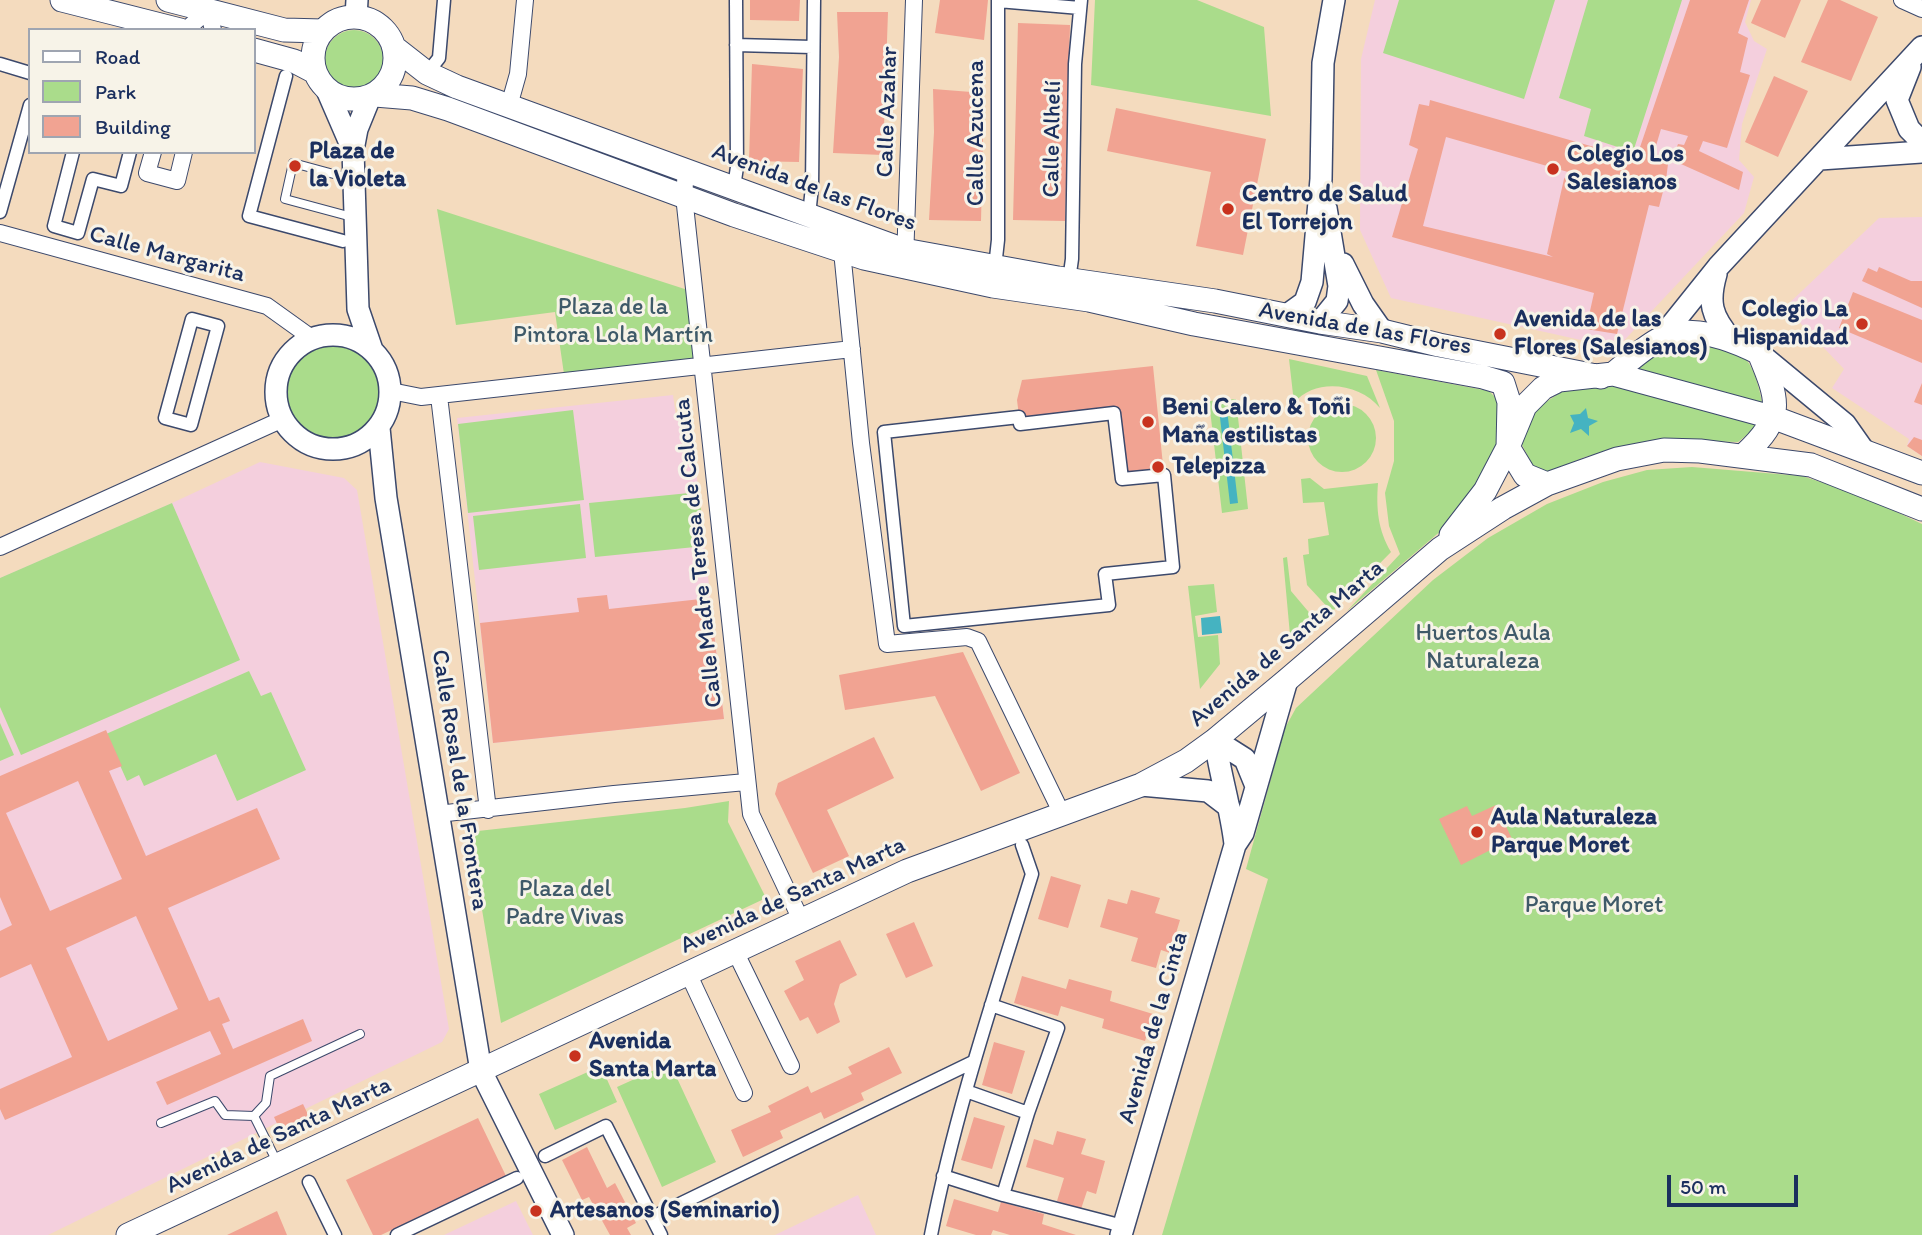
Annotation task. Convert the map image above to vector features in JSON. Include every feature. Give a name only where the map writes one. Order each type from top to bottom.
[{"type":"main road","points":[[62,0],[172,28]]},
{"type":"main road","points":[[168,0],[210,20],[285,30],[323,31]]},
{"type":"main road","points":[[256,51],[294,61],[340,98],[355,100],[372,96],[385,86],[393,75],[395,48],[384,30],[357,8],[323,31],[315,44],[313,58],[321,81]]},
{"type":"main road","name":"Avenida de las Flores","points":[[395,48],[427,73],[457,87],[809,215],[904,259],[993,286],[1089,300],[1231,331],[1483,377]]},
{"type":"main road","name":"Avenida de las Flores","points":[[372,96],[412,98],[448,109],[684,196],[864,258],[995,267],[1215,301],[1607,375]]},
{"type":"main road","name":"Avenida de las Flores","points":[[1231,331],[1248,318],[1305,328],[1320,322]]},
{"type":"main road","name":"Avenida de las Flores","points":[[1320,322],[1338,333],[1452,354],[1483,377]]},
{"type":"main road","points":[[1607,375],[1661,338],[1688,332],[1731,338],[1759,353],[1774,388],[1775,418],[1759,441],[1744,455]]},
{"type":"main road","name":"Avenida de Santa Marta","points":[[1440,549],[1485,491],[1525,406],[1543,388],[1559,380],[1607,375],[1775,418],[1922,473]]},
{"type":"main road","points":[[1483,377],[1503,383],[1509,402],[1508,447],[1525,475],[1547,484]]},
{"type":"main road","name":"Avenida de Santa Marta","points":[[128,1235],[907,871],[1141,785],[1186,761],[1215,740],[1440,549],[1503,508],[1547,484],[1617,458],[1664,450],[1744,455],[1811,465],[1922,509]]},
{"type":"street","points":[[427,73],[439,58],[444,0]]},
{"type":"street","points":[[509,106],[518,74],[525,0]]},
{"type":"street","points":[[734,187],[737,167],[736,0]]},
{"type":"street","points":[[809,215],[812,187],[814,0]]},
{"type":"street","name":"Calle Azahar","points":[[904,259],[914,0]]},
{"type":"street","points":[[1287,315],[1305,302],[1312,282],[1321,179],[1323,63],[1334,0]]},
{"type":"street","points":[[1902,0],[1922,9]]},
{"type":"street","points":[[998,1],[1080,4]]},
{"type":"street","name":"Calle Azucena","points":[[995,267],[998,240],[998,1]]},
{"type":"street","name":"Calle Alhelí","points":[[1069,280],[1072,259],[1075,64],[1080,4]]},
{"type":"street","points":[[191,28],[210,20]]},
{"type":"street","points":[[736,46],[813,47]]},
{"type":"street","points":[[1918,51],[1897,100],[1909,130],[1922,142]]},
{"type":"street","points":[[1661,338],[1718,267],[1918,51]]},
{"type":"street","points":[[0,64],[28,72]]},
{"type":"street","points":[[286,76],[250,216],[343,241]]},
{"type":"street","points":[[321,81],[352,150]]},
{"type":"street","points":[[372,96],[357,129],[352,150],[358,309],[372,350]]},
{"type":"street","points":[[0,212],[28,112]]},
{"type":"street","points":[[1820,159],[1922,152]]},
{"type":"street","points":[[72,154],[54,226],[78,233],[93,178],[121,186],[129,154]]},
{"type":"street","points":[[152,154],[147,173],[177,181],[184,154]]},
{"type":"street","name":"Calle Madre Teresa de Calcuta","points":[[686,170],[684,196],[746,782],[751,814],[801,920]]},
{"type":"street","points":[[1320,322],[1337,301],[1339,286],[1321,179]]},
{"type":"street","name":"Calle Margarita","points":[[0,233],[267,306],[313,338]]},
{"type":"street","points":[[1332,241],[1358,296],[1382,331]]},
{"type":"street","points":[[842,251],[867,498],[887,644],[967,637],[978,640],[1062,814]]},
{"type":"street","points":[[1718,267],[1710,294],[1713,311],[1720,326],[1731,338]]},
{"type":"street","points":[[1312,282],[1320,322]]},
{"type":"street","points":[[343,336],[358,309]]},
{"type":"street","points":[[192,319],[218,326],[191,425],[165,418],[192,319]]},
{"type":"street","points":[[343,336],[359,341],[372,350],[382,362],[391,391],[388,411],[379,428],[354,446],[337,450],[305,442],[292,432],[283,419],[276,397],[281,368],[296,349],[313,338],[343,336]]},
{"type":"street","points":[[391,391],[421,397],[439,396],[852,349]]},
{"type":"street","points":[[1759,353],[1845,424],[1864,451]]},
{"type":"street","points":[[439,396],[488,810]]},
{"type":"street","points":[[1114,413],[1122,479],[1164,475],[1174,566],[1105,574],[1109,605],[904,626],[884,432],[1019,418],[1020,424],[1114,413]]},
{"type":"street","points":[[0,547],[283,419]]},
{"type":"street","name":"Calle Rosal de la Frontera","points":[[379,428],[386,498],[481,1071],[563,1235]]},
{"type":"street","name":"Calle Rosal de la Frontera","points":[[354,446],[365,457],[386,498]]},
{"type":"street","name":"Avenida de la Cinta","points":[[943,1176],[1122,1231],[1235,845],[1243,833],[1287,680]]},
{"type":"street","points":[[1215,740],[1245,759],[1256,786]]},
{"type":"street","name":"Avenida de la Cinta","points":[[1215,740],[1235,845]]},
{"type":"street","points":[[438,814],[746,782]]},
{"type":"street","points":[[1141,785],[1208,791],[1229,807]]},
{"type":"street","points":[[931,1235],[943,1176],[973,1062],[1032,874],[1022,845]]},
{"type":"street","points":[[735,951],[791,1066]]},
{"type":"street","points":[[688,973],[744,1093]]},
{"type":"street","points":[[991,1005],[1058,1028],[1028,1112],[1003,1195]]},
{"type":"street","points":[[653,1217],[973,1062]]},
{"type":"street","points":[[966,1091],[1028,1112]]},
{"type":"street","points":[[545,1156],[606,1126],[661,1235]]},
{"type":"street","points":[[397,1235],[517,1178]]},
{"type":"street","points":[[309,1182],[335,1235]]},
{"type":"lane","points":[[353,175],[341,176],[293,163],[285,199],[354,217]]},
{"type":"lane","points":[[161,1123],[215,1101],[225,1115],[254,1116],[266,1103],[270,1076],[360,1034]]},
{"type":"lane","points":[[254,1116],[278,1165]]},
{"type":"shaded area","name":"Colegio Los Salesianos","points":[[1375,0],[1751,0],[1745,22],[1754,41],[1767,49],[1742,124],[1739,160],[1754,177],[1744,213],[1617,348],[1391,298],[1360,230],[1361,59]]},
{"type":"shaded area","name":"Colegio La Hispanidad","points":[[1922,217],[1922,456],[1907,446],[1909,439],[1832,388],[1844,369],[1785,307],[1879,218]]},
{"type":"shaded area","points":[[673,395],[676,417],[690,416],[724,719],[493,743],[457,418]]},
{"type":"shaded area","points":[[260,462],[344,478],[357,490],[449,1029],[442,1042],[48,1235],[0,1235],[0,578]]},
{"type":"shaded area","points":[[858,1195],[876,1235],[775,1235]]},
{"type":"shaded area","points":[[516,1201],[533,1235],[444,1235]]},
{"type":"green space","points":[[1095,0],[1197,0],[1264,27],[1271,116],[1091,85]]},
{"type":"green space","points":[[1399,0],[1555,0],[1524,99],[1383,53]]},
{"type":"green space","points":[[1588,0],[1682,0],[1633,152],[1584,136],[1591,109],[1559,98]]},
{"type":"green space","points":[[354,30],[370,35],[378,43],[383,59],[378,75],[370,83],[354,88],[338,83],[330,75],[325,59],[330,43],[338,35]]},
{"type":"green space","name":"Plaza de la Pintora Lola Martín","points":[[437,209],[694,292],[702,366],[565,381],[555,312],[456,325]]},
{"type":"green space","points":[[1691,342],[1723,347],[1743,356],[1755,374],[1763,406],[1634,370],[1666,348]]},
{"type":"green space","points":[[334,344],[353,348],[369,358],[379,374],[383,393],[379,412],[369,428],[353,438],[334,442],[315,438],[299,428],[289,412],[285,393],[289,374],[299,358],[315,348]]},
{"type":"green space","points":[[1289,359],[1367,376],[1380,408],[1361,393],[1337,386],[1313,389],[1294,403]]},
{"type":"green space","points":[[1376,370],[1489,391],[1496,398],[1499,413],[1496,461],[1470,506],[1347,611],[1400,554],[1389,526],[1385,493],[1394,461],[1394,421]]},
{"type":"green space","points":[[1607,383],[1759,425],[1738,442],[1656,440],[1585,457],[1548,473],[1534,468],[1521,443],[1534,410],[1564,390]]},
{"type":"green space","points":[[1236,399],[1248,509],[1222,513],[1209,401]]},
{"type":"green space","points":[[1335,404],[1349,404],[1361,409],[1371,419],[1376,438],[1371,457],[1361,467],[1349,472],[1335,472],[1323,467],[1313,457],[1308,445],[1308,431],[1313,419],[1323,409]]},
{"type":"green space","points":[[573,410],[584,500],[468,513],[458,424]]},
{"type":"green space","name":"Parque Moret","points":[[1692,467],[1802,476],[1861,495],[1922,524],[1922,1235],[1162,1235],[1268,879],[1246,869],[1285,728],[1296,708],[1433,580],[1488,538],[1547,504],[1603,482],[1647,470]]},
{"type":"green space","points":[[1310,478],[1324,489],[1378,483],[1379,519],[1391,552],[1332,612],[1307,585],[1303,555],[1309,554],[1308,539],[1329,535],[1324,502],[1303,503],[1301,479]]},
{"type":"green space","points":[[699,492],[705,546],[595,557],[589,503]]},
{"type":"green space","points":[[172,503],[240,660],[21,755],[0,707],[0,578]]},
{"type":"green space","points":[[580,504],[586,558],[479,570],[473,516]]},
{"type":"green space","points":[[1287,557],[1291,591],[1318,623],[1291,646],[1283,558]]},
{"type":"green space","points":[[1214,584],[1217,612],[1195,616],[1198,637],[1218,635],[1220,664],[1200,689],[1188,586]]},
{"type":"green space","points":[[249,671],[261,696],[271,692],[306,770],[237,801],[216,754],[144,786],[139,775],[127,781],[106,734]]},
{"type":"green space","points":[[0,723],[14,755],[0,761]]},
{"type":"green space","name":"Plaza del Padre Vivas","points":[[729,801],[728,822],[766,898],[501,1023],[469,832]]},
{"type":"green space","points":[[670,1063],[716,1162],[662,1187],[617,1087]]},
{"type":"green space","points":[[601,1066],[617,1102],[555,1130],[539,1094]]},
{"type":"water","points":[[1586,408],[1588,418],[1598,421],[1589,426],[1589,436],[1581,429],[1570,433],[1574,423],[1570,415],[1580,414]]},
{"type":"water","points":[[1219,409],[1227,409],[1238,503],[1230,504]]},
{"type":"water","points":[[1220,616],[1222,633],[1202,635],[1201,618]]},
{"type":"building","points":[[750,0],[800,0],[799,21],[750,20]]},
{"type":"building","points":[[940,0],[988,0],[984,40],[935,33]]},
{"type":"building","points":[[1690,0],[1749,0],[1738,33],[1748,38],[1740,72],[1750,75],[1727,148],[1703,141],[1699,151],[1743,172],[1739,190],[1672,160],[1678,144],[1684,145],[1688,136],[1661,129],[1652,159],[1668,164],[1666,180],[1659,207],[1649,205],[1617,334],[1586,329],[1594,293],[1392,237],[1418,149],[1409,145],[1419,104],[1429,106],[1430,100],[1636,159]],"holes":[[[1446,137],[1568,172],[1564,179],[1547,254],[1553,257],[1423,226]]]},
{"type":"building","points":[[1761,0],[1801,0],[1785,38],[1751,23]]},
{"type":"building","points":[[1828,0],[1840,0],[1878,17],[1851,81],[1801,62]]},
{"type":"building","points":[[837,12],[888,12],[883,155],[833,153],[839,57]]},
{"type":"building","points":[[1018,23],[1070,25],[1065,221],[1013,220]]},
{"type":"building","points":[[752,64],[803,69],[799,162],[749,161]]},
{"type":"building","points":[[1774,76],[1808,91],[1778,157],[1745,142]]},
{"type":"building","points":[[933,89],[984,93],[981,221],[929,220],[934,132]]},
{"type":"building","name":"Centro de Salud El Torrejon","points":[[1116,108],[1266,139],[1243,255],[1196,246],[1211,172],[1107,151]]},
{"type":"building","points":[[1879,267],[1911,281],[1922,281],[1922,308],[1862,281],[1868,268],[1877,272]]},
{"type":"building","points":[[1853,292],[1922,320],[1922,363],[1839,328]]},
{"type":"building","points":[[1153,366],[1164,475],[1122,479],[1114,413],[1020,424],[1017,400],[1022,380]]},
{"type":"building","points":[[1922,383],[1922,405],[1914,402]]},
{"type":"building","points":[[1914,437],[1922,440],[1922,456],[1907,446]]},
{"type":"building","points":[[607,595],[609,609],[710,598],[724,719],[493,743],[480,623],[579,612],[577,598]]},
{"type":"building","points":[[963,652],[1020,773],[981,791],[935,696],[845,710],[839,675]]},
{"type":"building","points":[[106,730],[122,766],[109,771],[146,856],[257,808],[280,859],[168,908],[209,1001],[219,997],[230,1021],[222,1024],[233,1049],[303,1019],[312,1041],[167,1105],[156,1082],[221,1054],[210,1031],[5,1120],[0,1109],[0,1089],[72,1057],[31,964],[0,978],[0,931],[12,925],[0,897],[0,776]],"holes":[[[78,781],[122,879],[50,911],[6,813]],[[136,916],[178,1009],[108,1041],[66,948]]]},
{"type":"building","points":[[874,737],[894,778],[827,810],[849,856],[813,873],[775,794],[778,783]]},
{"type":"building","points":[[1496,805],[1512,839],[1461,865],[1439,819],[1467,806],[1472,816]]},
{"type":"building","points":[[1051,876],[1081,885],[1068,928],[1038,919]]},
{"type":"building","points":[[1131,890],[1160,898],[1155,913],[1180,920],[1170,953],[1161,950],[1156,968],[1131,961],[1138,938],[1100,927],[1108,899],[1127,904]]},
{"type":"building","points":[[914,922],[933,966],[906,978],[886,934]]},
{"type":"building","points":[[840,940],[857,975],[840,984],[834,1004],[840,1022],[817,1034],[808,1017],[800,1021],[784,991],[804,980],[795,961]]},
{"type":"building","points":[[1022,976],[1066,989],[1069,979],[1112,991],[1110,1001],[1153,1014],[1145,1041],[1102,1028],[1104,1019],[1061,1006],[1058,1016],[1014,1003]]},
{"type":"building","points":[[994,1042],[1025,1051],[1012,1094],[982,1085]]},
{"type":"building","points":[[889,1047],[902,1073],[861,1093],[864,1100],[824,1119],[821,1112],[780,1131],[783,1138],[743,1157],[731,1130],[771,1112],[768,1106],[808,1086],[811,1093],[852,1074],[848,1067]]},
{"type":"building","points":[[303,1104],[313,1125],[284,1139],[274,1117]]},
{"type":"building","points":[[974,1117],[1005,1126],[992,1169],[961,1160]]},
{"type":"building","points":[[478,1118],[506,1176],[381,1235],[373,1235],[346,1180]]},
{"type":"building","points":[[1057,1131],[1086,1139],[1081,1154],[1105,1161],[1096,1194],[1087,1191],[1081,1209],[1057,1201],[1064,1178],[1026,1167],[1034,1139],[1053,1145]]},
{"type":"building","points":[[587,1147],[607,1188],[615,1183],[636,1223],[627,1228],[631,1235],[610,1235],[589,1197],[582,1200],[562,1160]]},
{"type":"building","points":[[954,1199],[998,1212],[1001,1202],[1044,1214],[1042,1224],[1076,1235],[1010,1235],[993,1230],[991,1235],[976,1235],[946,1226]]},
{"type":"building","points":[[277,1211],[287,1235],[227,1235]]},
{"type":"place","name":"Plaza de la Violeta","points":[[295,166]]},
{"type":"place","name":"Colegio Los Salesianos","points":[[1553,169]]},
{"type":"place","name":"Centro de Salud El Torrejon","points":[[1228,209]]},
{"type":"place","name":"Colegio La Hispanidad","points":[[1862,324]]},
{"type":"place","name":"Avenida de las Flores (Salesianos)","points":[[1500,334]]},
{"type":"place","name":"Beni Calero & Toñi Maña estilistas","points":[[1148,422]]},
{"type":"place","name":"Telepizza","points":[[1158,467]]},
{"type":"place","name":"Aula Naturaleza Parque Moret","points":[[1477,832]]},
{"type":"place","name":"Avenida Santa Marta","points":[[575,1056]]},
{"type":"place","name":"Artesanos (Seminario)","points":[[536,1211]]},
{"type":"park label","name":"Huertos Aula Naturaleza","points":[[1483,648]]}]
